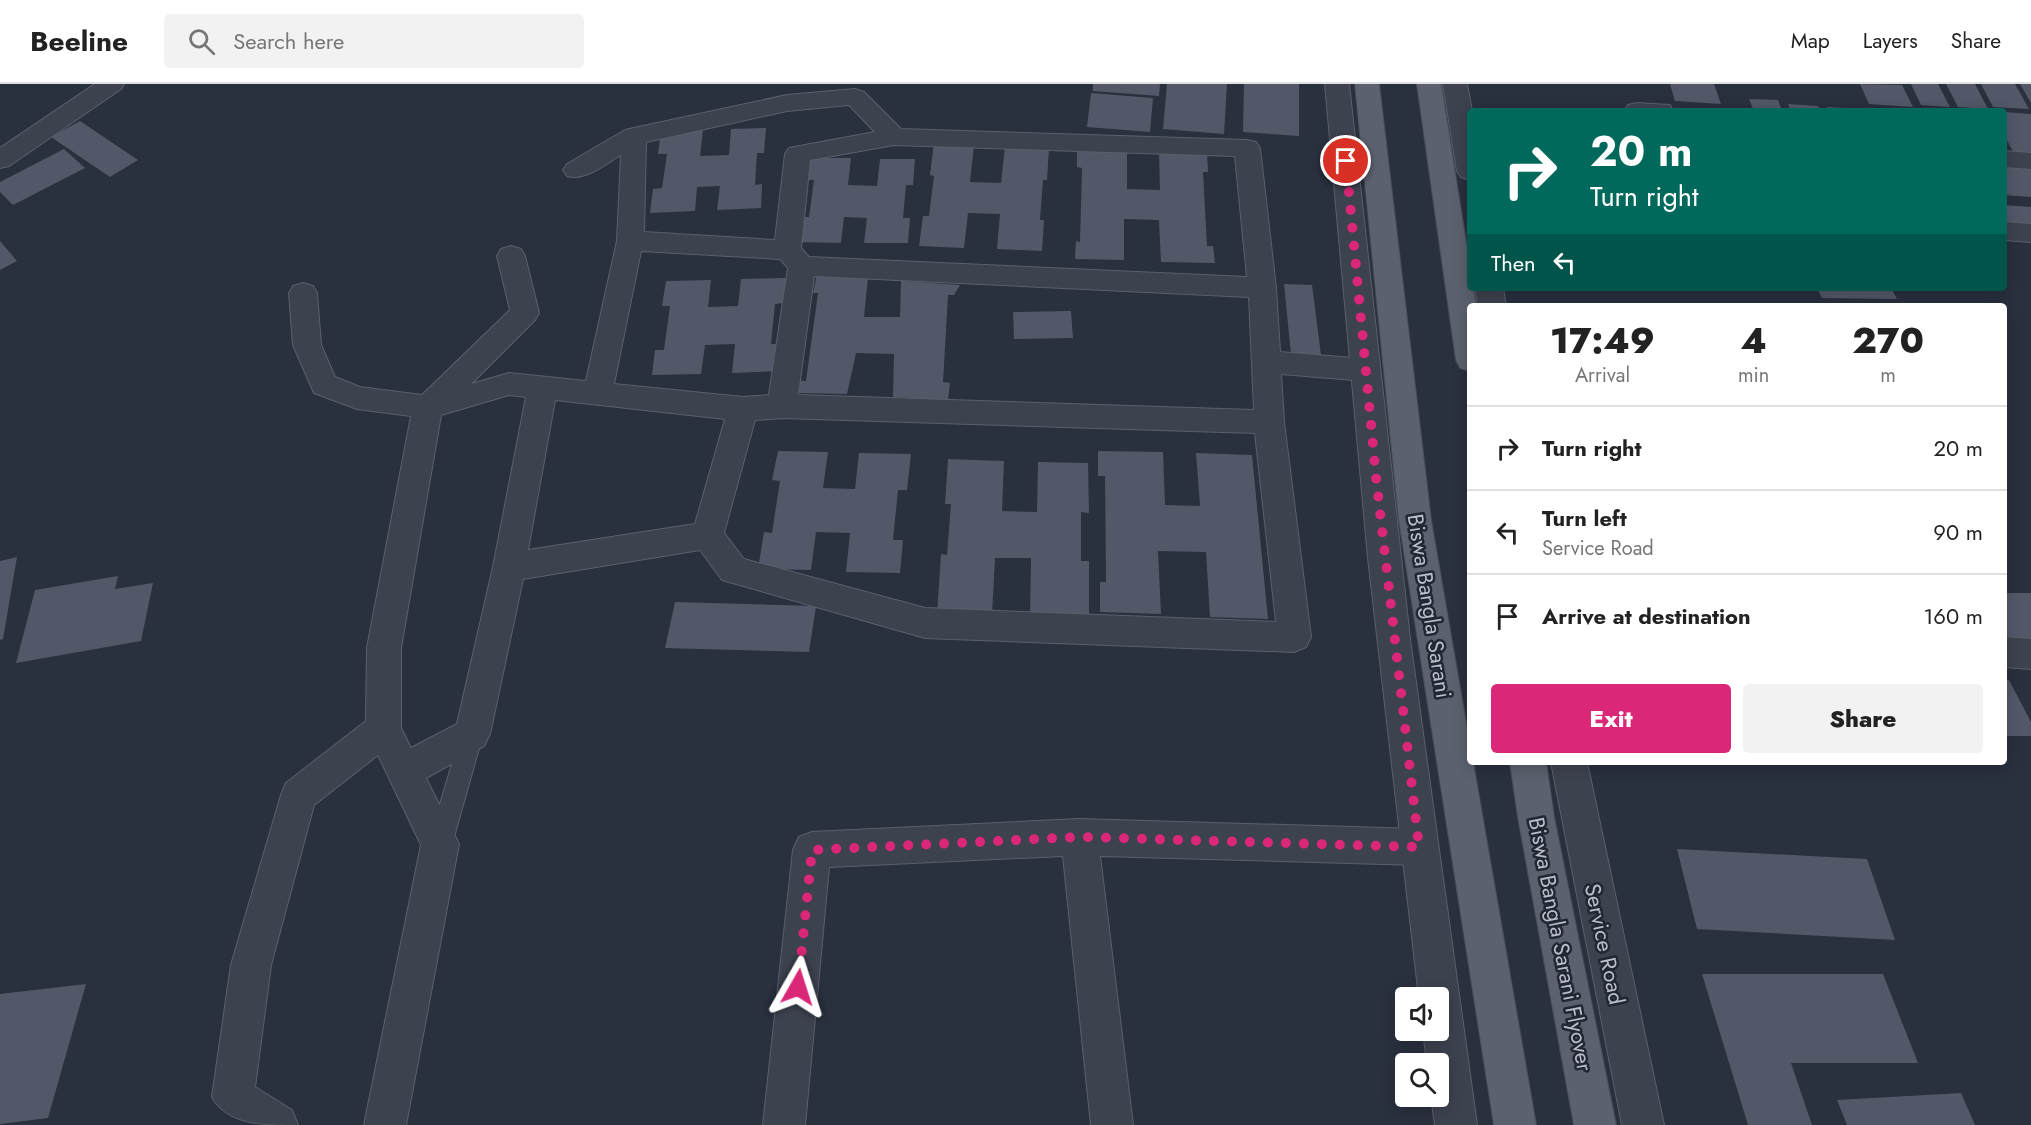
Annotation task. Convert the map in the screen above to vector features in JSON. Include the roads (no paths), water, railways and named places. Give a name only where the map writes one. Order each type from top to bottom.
[{"type":"main road","name":"Biswa Bangla Sarani","points":[[1366,84],[1415,520],[1515,1125]]},
{"type":"main road","points":[[1429,84],[1467,340]]},
{"type":"main road","name":"Biswa Bangla Sarani Flyover","points":[[1528,765],[1536,817],[1595,1125]]},
{"type":"street","points":[[0,160],[112,84]]},
{"type":"street","points":[[1337,84],[1349,181],[1376,477],[1419,847],[1456,1125]]},
{"type":"street","points":[[1455,84],[1467,132]]},
{"type":"street","points":[[576,170],[634,136],[787,103],[855,97],[894,137]]},
{"type":"street","points":[[598,392],[630,241],[634,136]]},
{"type":"street","points":[[708,535],[734,570],[925,622],[1294,637],[1269,422],[1262,288],[1247,148],[894,137],[798,154],[794,258],[782,406]]},
{"type":"street","points":[[2007,159],[2031,161]]},
{"type":"street","points":[[2007,231],[2031,233]]},
{"type":"street","points":[[630,241],[794,258],[1262,288]]},
{"type":"street","points":[[385,1125],[440,844],[383,729],[384,648],[428,407],[525,313],[512,256]]},
{"type":"street","points":[[303,293],[307,345],[324,385],[357,398],[428,407],[509,384],[743,409],[782,406],[1269,422]]},
{"type":"street","points":[[1266,362],[1366,370]]},
{"type":"street","points":[[404,771],[472,734],[509,567],[543,386]]},
{"type":"street","points":[[708,535],[743,409]]},
{"type":"street","points":[[509,567],[708,535]]},
{"type":"street","points":[[2007,652],[2031,654]]},
{"type":"street","points":[[277,1125],[233,1097],[251,965],[299,795],[383,729]]},
{"type":"street","name":"Service Road","points":[[1570,765],[1643,1125]]},
{"type":"street","points":[[784,1125],[812,850],[1080,837],[1419,847]]},
{"type":"street","points":[[1080,837],[1112,1125]]},
{"type":"lane","points":[[440,844],[472,734]]}]
